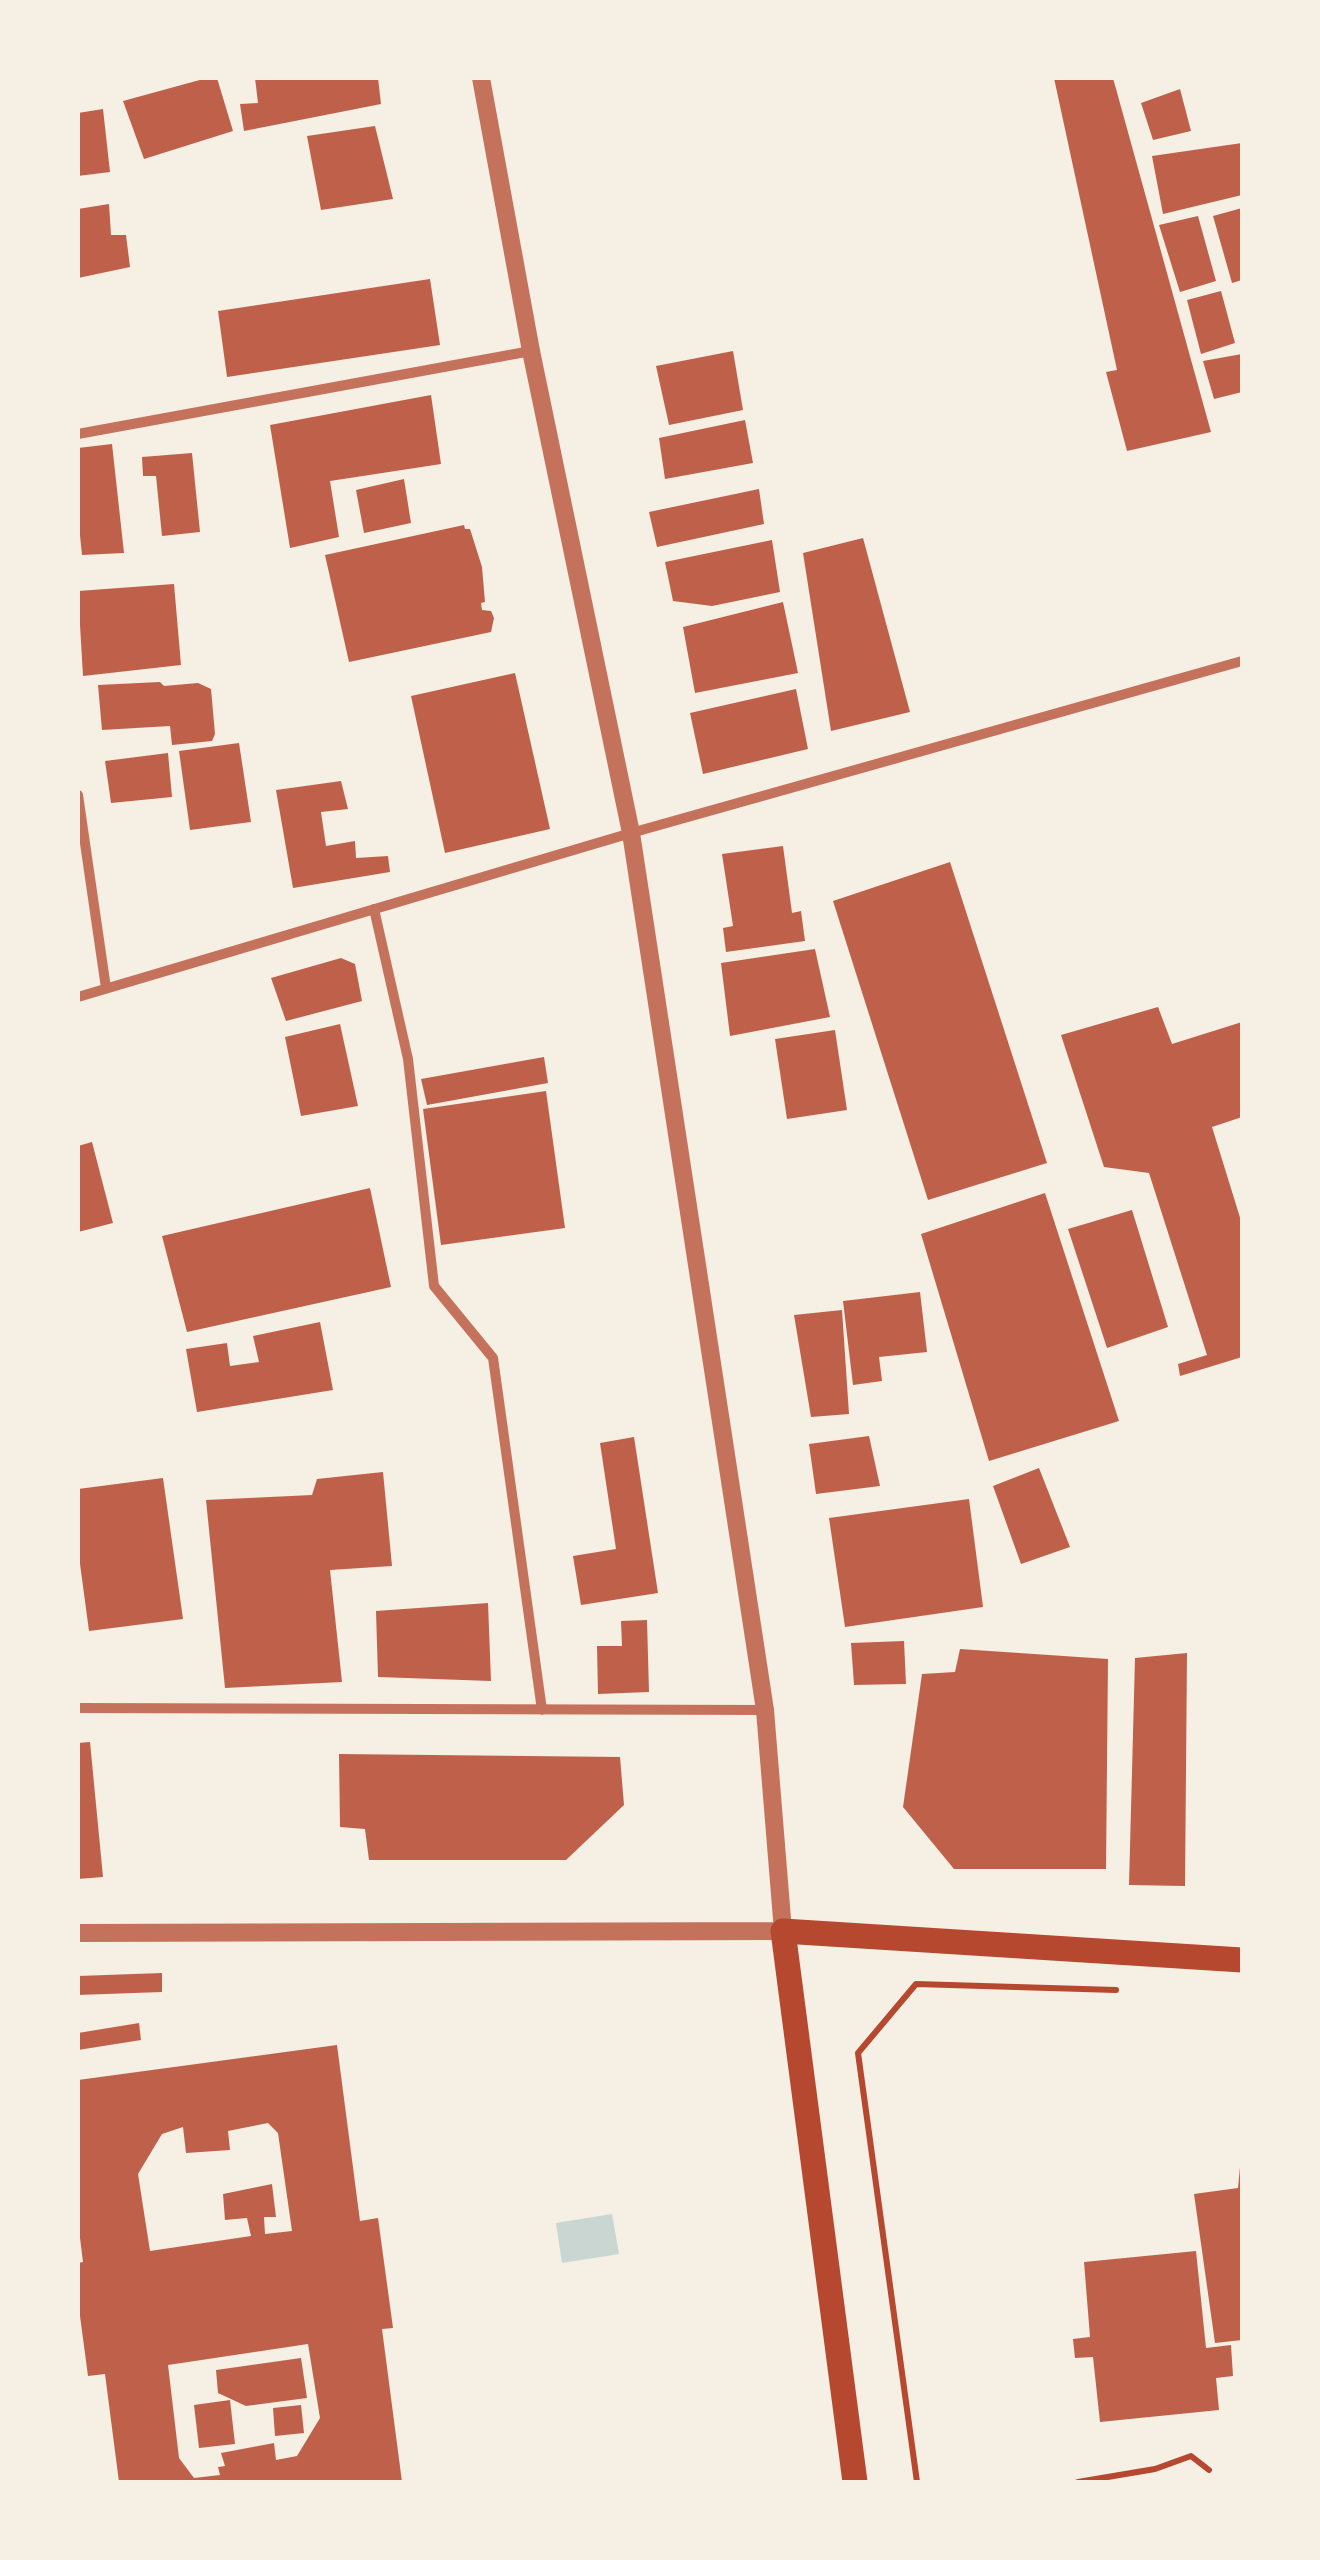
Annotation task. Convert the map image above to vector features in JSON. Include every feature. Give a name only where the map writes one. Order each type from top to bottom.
[{"type":"main road","points":[[855,2482],[783,1931],[1242,1960]]},
{"type":"street","points":[[78,1933],[783,1931],[765,1710],[630,833],[531,350],[481,78]]},
{"type":"street","points":[[78,434],[531,350]]},
{"type":"street","points":[[78,997],[630,833],[1242,662]]},
{"type":"street","points":[[78,796],[106,988]]},
{"type":"street","points":[[374,909],[408,1058],[434,1286],[493,1358],[542,1710]]},
{"type":"street","points":[[78,1708],[765,1710]]},
{"type":"path","points":[[917,2482],[858,2053],[916,1984],[1124,1990]]},
{"type":"path","points":[[1078,2482],[1155,2470],[1191,2456],[1210,2470]]},
{"type":"shaded area","points":[[612,2214],[619,2254],[562,2263],[556,2223]]},
{"type":"building","points":[[217,78],[233,131],[144,159],[123,101]]},
{"type":"building","points":[[255,78],[378,78],[381,104],[244,131],[240,104],[258,103]]},
{"type":"building","points":[[1054,78],[1113,78],[1211,432],[1127,451],[1106,372],[1117,370]]},
{"type":"building","points":[[1180,89],[1191,131],[1153,140],[1141,103]]},
{"type":"building","points":[[103,109],[110,172],[78,176],[78,113]]},
{"type":"building","points":[[375,126],[393,199],[321,210],[307,136]]},
{"type":"building","points":[[1242,143],[1242,195],[1163,214],[1152,156]]},
{"type":"building","points":[[109,204],[111,235],[126,235],[130,267],[78,278],[78,209]]},
{"type":"building","points":[[1242,208],[1242,280],[1232,283],[1213,216]]},
{"type":"building","points":[[1198,216],[1216,281],[1180,292],[1159,225]]},
{"type":"building","points":[[430,279],[440,345],[227,377],[218,311]]},
{"type":"building","points":[[1221,291],[1235,343],[1201,354],[1187,300]]},
{"type":"building","points":[[733,351],[743,410],[669,425],[656,366]]},
{"type":"building","points":[[1242,354],[1242,392],[1214,399],[1203,361]]},
{"type":"building","points":[[431,395],[441,464],[330,481],[339,537],[290,548],[270,425]]},
{"type":"building","points":[[745,420],[753,463],[665,479],[659,438]]},
{"type":"building","points":[[112,444],[124,553],[82,555],[78,448]]},
{"type":"building","points":[[192,453],[200,532],[162,536],[156,476],[143,476],[142,457]]},
{"type":"building","points":[[404,479],[411,523],[364,533],[356,490]]},
{"type":"building","points":[[759,489],[764,524],[657,547],[649,512]]},
{"type":"building","points":[[464,525],[470,529],[482,567],[485,602],[481,603],[482,610],[491,611],[494,618],[491,632],[349,662],[325,555]]},
{"type":"building","points":[[863,538],[910,712],[831,731],[803,553]]},
{"type":"building","points":[[772,540],[780,592],[712,606],[673,601],[665,562]]},
{"type":"building","points":[[174,584],[181,665],[83,676],[78,591]]},
{"type":"building","points":[[783,602],[798,673],[695,693],[683,627]]},
{"type":"building","points":[[515,673],[550,829],[445,853],[411,696]]},
{"type":"building","points":[[160,682],[164,686],[198,683],[211,689],[215,734],[212,741],[172,745],[170,726],[102,730],[98,685]]},
{"type":"building","points":[[796,689],[808,749],[703,774],[690,713]]},
{"type":"building","points":[[239,743],[251,822],[190,830],[179,751]]},
{"type":"building","points":[[168,753],[172,797],[111,803],[105,761]]},
{"type":"building","points":[[341,781],[348,809],[321,812],[326,846],[355,841],[356,858],[388,856],[390,872],[293,888],[276,790]]},
{"type":"building","points":[[783,846],[792,913],[801,911],[805,941],[726,952],[723,928],[733,926],[722,854]]},
{"type":"building","points":[[950,862],[1047,1163],[928,1200],[833,901]]},
{"type":"building","points":[[815,949],[830,1017],[730,1036],[721,963]]},
{"type":"building","points":[[341,958],[355,964],[362,1001],[286,1021],[271,978]]},
{"type":"building","points":[[1158,1007],[1172,1044],[1242,1022],[1242,1117],[1212,1127],[1242,1224],[1242,1357],[1180,1376],[1178,1364],[1207,1355],[1149,1173],[1104,1167],[1061,1035]]},
{"type":"building","points":[[340,1024],[358,1106],[301,1116],[285,1037]]},
{"type":"building","points":[[835,1030],[847,1110],[787,1119],[775,1039]]},
{"type":"building","points":[[544,1057],[548,1083],[427,1105],[421,1079]]},
{"type":"building","points":[[546,1091],[565,1228],[441,1245],[423,1109]]},
{"type":"building","points":[[92,1142],[113,1223],[78,1232],[78,1146]]},
{"type":"building","points":[[370,1188],[391,1287],[187,1332],[162,1236]]},
{"type":"building","points":[[1045,1193],[1119,1421],[989,1461],[921,1234]]},
{"type":"building","points":[[1132,1210],[1168,1327],[1107,1348],[1068,1229]]},
{"type":"building","points":[[920,1292],[927,1352],[879,1357],[882,1381],[853,1385],[843,1301]]},
{"type":"building","points":[[842,1310],[849,1414],[811,1417],[794,1315]]},
{"type":"building","points":[[320,1322],[333,1390],[197,1412],[186,1349],[227,1343],[230,1366],[259,1362],[253,1336]]},
{"type":"building","points":[[869,1436],[880,1486],[816,1494],[809,1444]]},
{"type":"building","points":[[634,1437],[658,1593],[581,1605],[573,1556],[616,1549],[600,1443]]},
{"type":"building","points":[[1039,1468],[1070,1547],[1021,1564],[993,1486]]},
{"type":"building","points":[[383,1472],[392,1566],[330,1570],[342,1682],[225,1688],[206,1500],[312,1495],[317,1479]]},
{"type":"building","points":[[163,1478],[183,1619],[89,1631],[78,1549],[78,1489]]},
{"type":"building","points":[[969,1499],[983,1607],[845,1627],[829,1518]]},
{"type":"building","points":[[488,1603],[491,1681],[378,1677],[376,1611]]},
{"type":"building","points":[[647,1620],[649,1692],[598,1694],[597,1646],[622,1646],[621,1621]]},
{"type":"building","points":[[904,1641],[906,1684],[854,1685],[851,1643]]},
{"type":"building","points":[[960,1649],[1108,1659],[1106,1869],[954,1869],[903,1807],[922,1674],[955,1672]]},
{"type":"building","points":[[1187,1653],[1185,1886],[1129,1885],[1135,1658]]},
{"type":"building","points":[[90,1742],[103,1877],[78,1879],[78,1743]]},
{"type":"building","points":[[339,1754],[620,1757],[624,1805],[566,1860],[369,1860],[365,1829],[340,1827]]},
{"type":"building","points":[[162,1973],[162,1992],[78,1995],[78,1976]]},
{"type":"building","points":[[139,2023],[141,2040],[78,2050],[78,2033]]},
{"type":"building","points":[[337,2045],[360,2221],[378,2218],[393,2328],[382,2329],[402,2482],[119,2482],[105,2374],[88,2376],[78,2301],[78,2263],[83,2262],[78,2222],[78,2080]],"holes":[[[268,2123],[278,2133],[292,2231],[265,2234],[264,2217],[276,2217],[272,2184],[223,2194],[225,2220],[247,2218],[251,2236],[150,2251],[138,2174],[162,2134],[183,2127],[186,2153],[230,2150],[228,2131]],[[308,2344],[320,2418],[297,2456],[276,2460],[274,2443],[221,2453],[225,2466],[218,2467],[220,2475],[194,2478],[179,2458],[168,2365]]]},
{"type":"building","points":[[1240,2167],[1242,2340],[1215,2343],[1194,2194],[1238,2188]]},
{"type":"building","points":[[1196,2251],[1206,2348],[1231,2345],[1233,2376],[1216,2378],[1219,2410],[1100,2422],[1093,2357],[1075,2358],[1073,2339],[1090,2337],[1084,2262]]},
{"type":"building","points":[[301,2358],[307,2398],[246,2406],[218,2393],[216,2370]]},
{"type":"building","points":[[230,2400],[235,2444],[199,2448],[194,2405]]},
{"type":"building","points":[[301,2405],[304,2433],[275,2436],[273,2408]]}]
